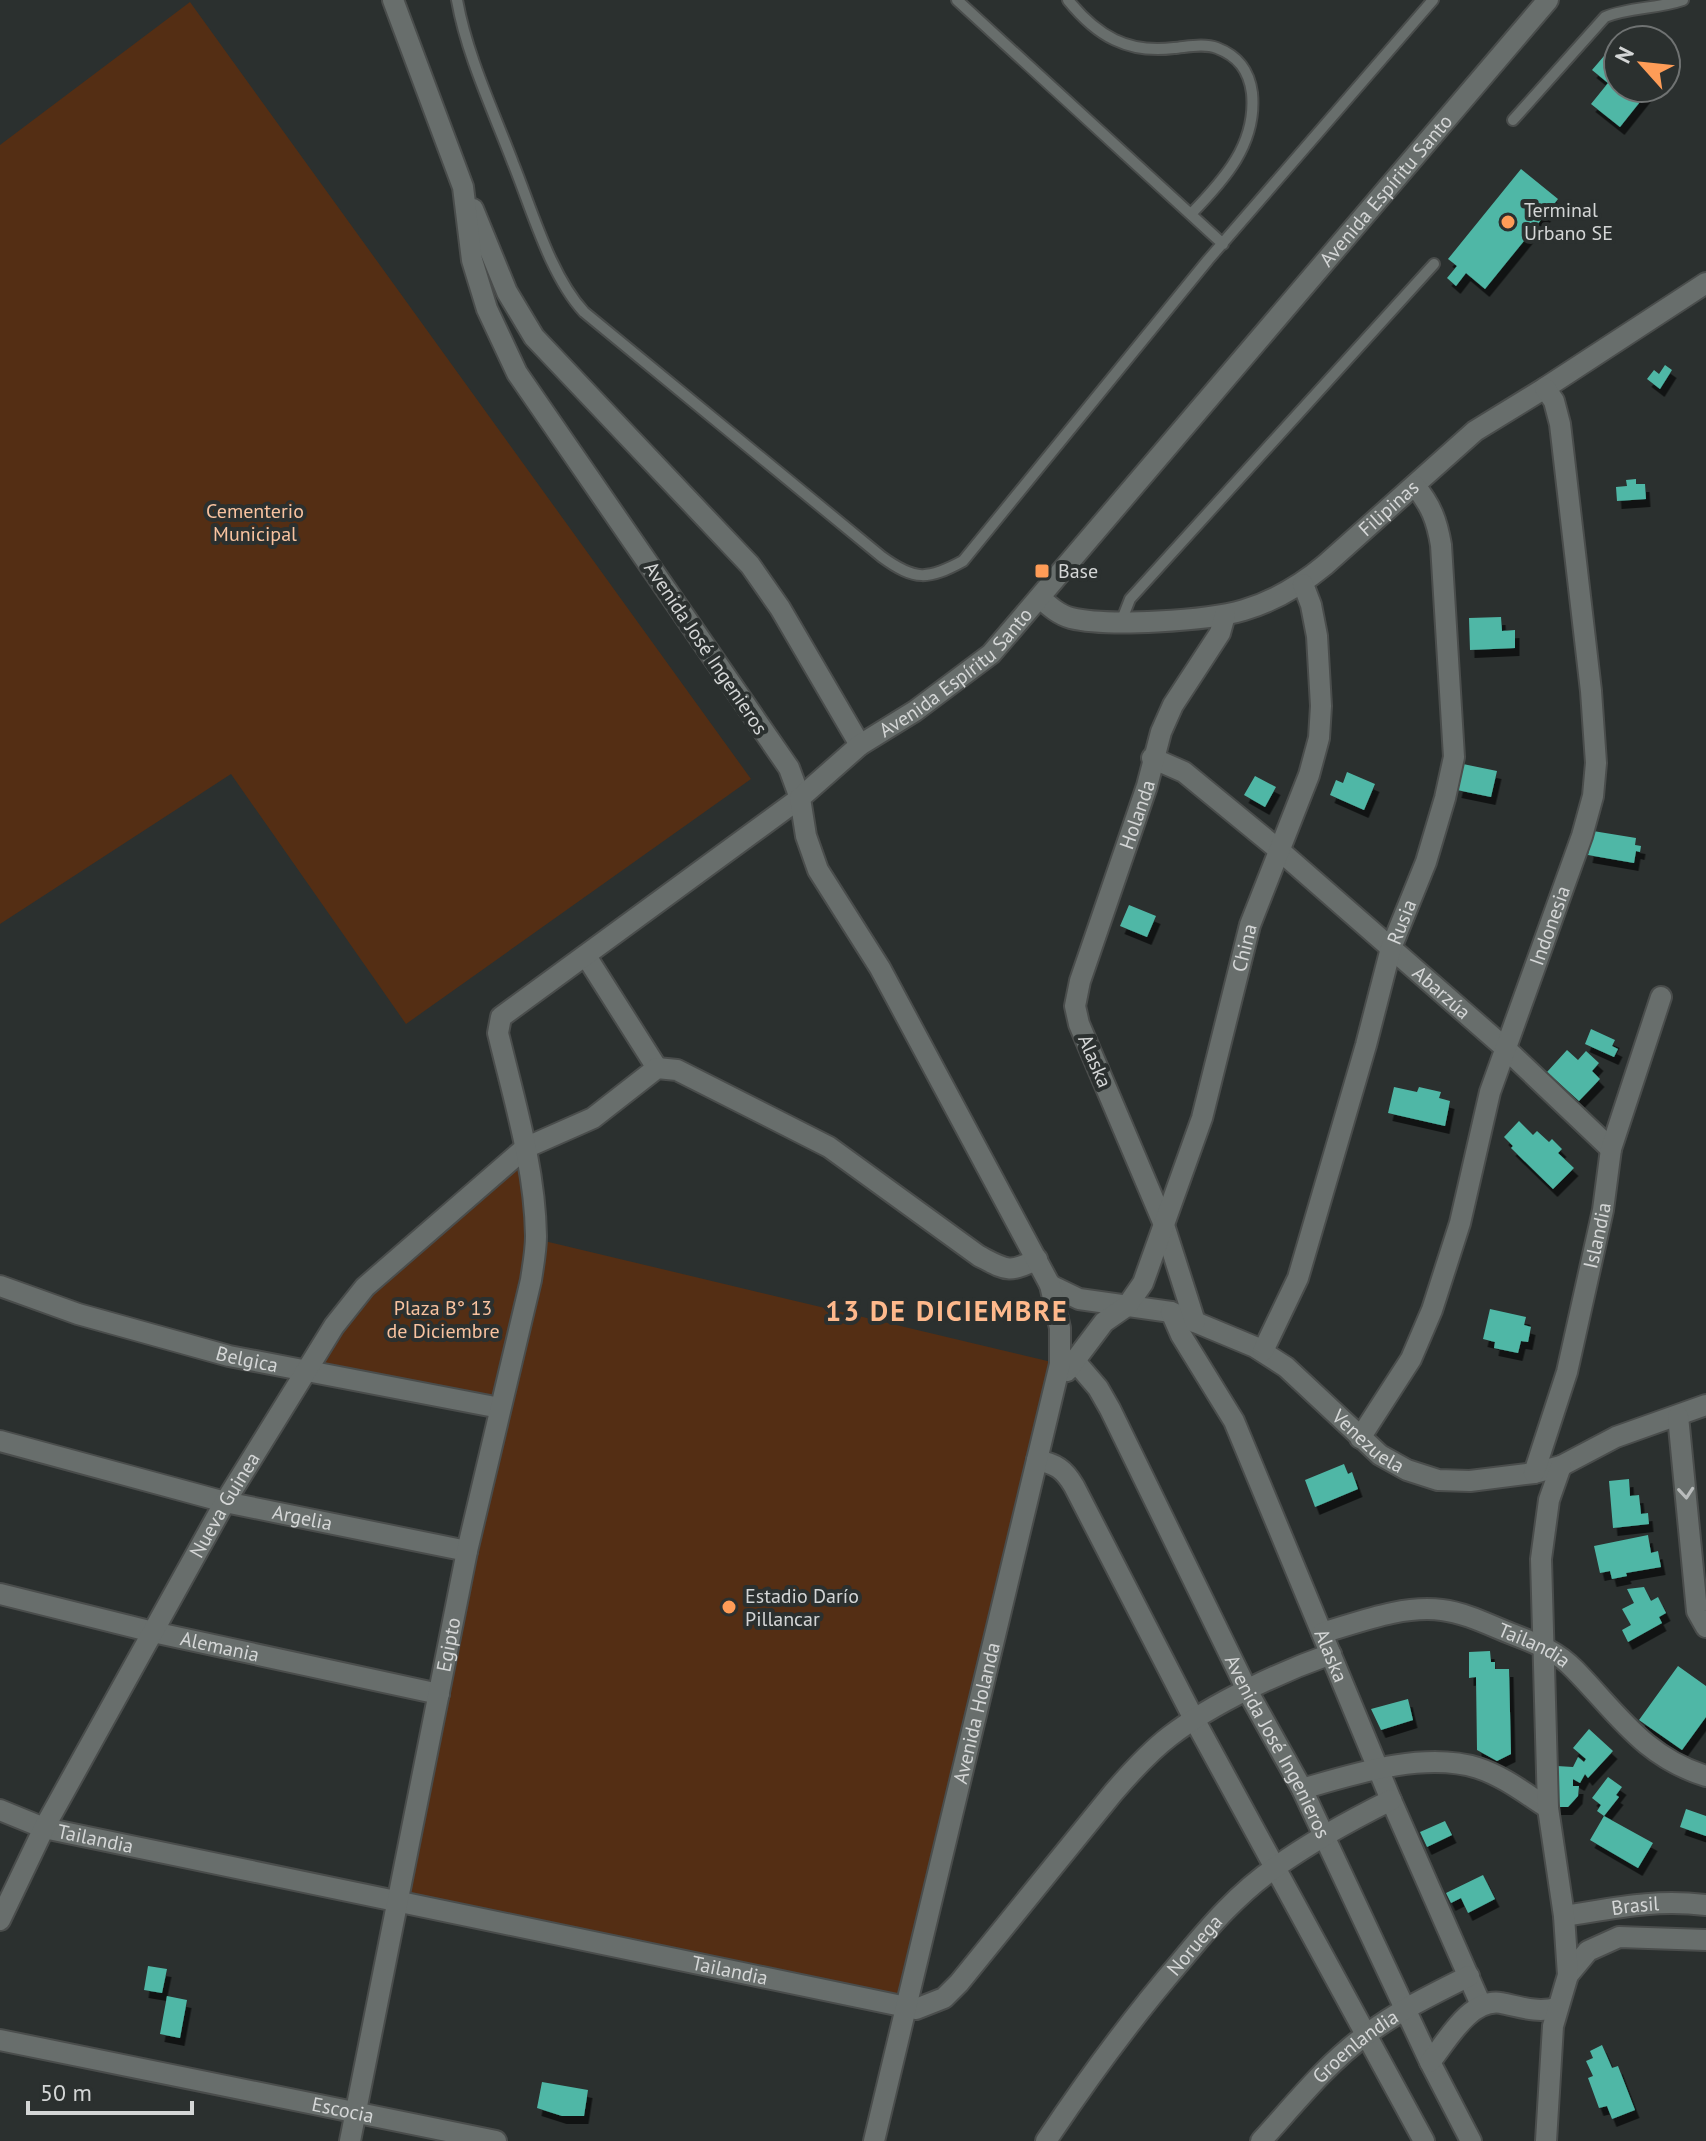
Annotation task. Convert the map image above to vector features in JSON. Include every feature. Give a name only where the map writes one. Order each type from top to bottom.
[{"type":"street","name":"Avenida José Ingenieros","points":[[393,0],[463,187],[472,260],[487,309],[517,373],[789,768],[818,870],[880,968],[1050,1285]]},
{"type":"street","name":"Avenida Espíritu Santo","points":[[525,1148],[498,1033],[501,1017],[800,798],[860,745],[915,711],[991,654],[1548,0]]},
{"type":"street","points":[[463,187],[507,292],[534,337],[750,565],[780,608],[860,745]]},
{"type":"street","name":"Filipinas","points":[[1040,598],[1070,618],[1121,622],[1225,615],[1259,605],[1303,584],[1475,431],[1704,285]]},
{"type":"street","name":"Indonesia","points":[[1360,1438],[1411,1359],[1432,1310],[1460,1223],[1490,1092],[1504,1047],[1582,836],[1593,796],[1596,763],[1591,691],[1560,424],[1554,401],[1545,388]]},
{"type":"street","name":"Rusia","points":[[1263,1351],[1298,1278],[1391,948],[1426,862],[1454,757],[1441,545],[1436,518],[1428,501],[1415,486]]},
{"type":"street","name":"China","points":[[1127,1306],[1143,1283],[1202,1118],[1250,925],[1309,775],[1319,738],[1321,706],[1317,636],[1303,584]]},
{"type":"street","name":"Holanda","points":[[1079,1024],[1075,1006],[1080,981],[1147,786],[1152,758],[1173,705],[1212,647],[1225,615]]},
{"type":"street","name":"Abarzúa","points":[[1152,758],[1184,772],[1279,850],[1504,1047],[1611,1149]]},
{"type":"street","points":[[586,956],[657,1068],[677,1070],[829,1147],[990,1262],[1015,1270],[1037,1259]]},
{"type":"street","name":"Islandia","points":[[1534,1473],[1567,1372],[1603,1210],[1611,1149],[1661,997]]},
{"type":"street","name":"Alaska","points":[[1079,1024],[1163,1222],[1195,1322]]},
{"type":"street","name":"Nueva Guinea","points":[[0,1920],[44,1828],[225,1502],[334,1326],[365,1287],[525,1148],[593,1118],[657,1068]]},
{"type":"street","name":"Egipto","points":[[350,2141],[467,1551],[531,1280],[536,1238],[525,1148]]},
{"type":"street","name":"Venezuela","points":[[1050,1285],[1079,1299],[1171,1312],[1263,1351],[1286,1367],[1380,1455],[1407,1470],[1438,1480],[1470,1481],[1534,1473],[1561,1466],[1616,1437],[1706,1405]]},
{"type":"street","name":"Avenida Holanda","points":[[874,2141],[1060,1364],[1060,1328],[1050,1285]]},
{"type":"street","name":"Belgica","points":[[0,1286],[108,1323],[229,1356],[500,1408]]},
{"type":"street","points":[[1053,1391],[1104,1322],[1127,1306]]},
{"type":"street","name":"Alaska","points":[[1171,1312],[1181,1335],[1234,1421],[1391,1800],[1481,2005]]},
{"type":"street","name":"Avenida José Ingenieros","points":[[1074,1360],[1098,1388],[1110,1409],[1248,1692],[1302,1789],[1404,2009],[1471,2141]]},
{"type":"street","points":[[1678,1416],[1697,1611],[1706,1627]]},
{"type":"street","name":"Argelia","points":[[0,1441],[225,1502],[467,1551]]},
{"type":"street","points":[[1037,1460],[1055,1464],[1066,1473],[1074,1486],[1194,1719],[1424,2141]]},
{"type":"street","points":[[1561,1466],[1549,1500],[1541,1559],[1548,1808],[1564,1916],[1568,1975]]},
{"type":"street","name":"Alemania","points":[[0,1594],[153,1632],[439,1694]]},
{"type":"street","name":"Tailandia","points":[[1322,1633],[1412,1610],[1442,1610],[1472,1618],[1560,1656],[1643,1744],[1672,1762],[1706,1776]]},
{"type":"street","name":"Tailandia","points":[[0,1810],[44,1828],[916,2009],[944,1998],[959,1983],[1138,1764],[1194,1719],[1301,1665],[1331,1654]]},
{"type":"street","points":[[1302,1789],[1378,1769],[1429,1763],[1479,1768],[1548,1808]]},
{"type":"street","name":"Noruega","points":[[1046,2141],[1111,2047],[1157,1989],[1242,1895],[1275,1867],[1322,1836],[1391,1800]]},
{"type":"street","name":"Brasil","points":[[1564,1916],[1649,1902],[1706,1905]]},
{"type":"street","points":[[1546,2141],[1553,2026],[1568,1975],[1588,1951],[1619,1937],[1706,1940]]},
{"type":"street","name":"Groenlandia","points":[[1261,2141],[1330,2066],[1367,2034],[1404,2009],[1469,1976]]},
{"type":"street","points":[[1430,2062],[1481,2005],[1500,2003],[1537,2012],[1557,2008]]},
{"type":"street","name":"Escocia","points":[[0,2040],[496,2141]]},
{"type":"lane","points":[[457,0],[469,48],[543,239],[570,297],[584,312],[903,572],[923,577],[941,573],[963,561],[1223,244],[1433,0]]},
{"type":"lane","points":[[957,0],[1223,244]]},
{"type":"lane","points":[[1068,0],[1120,44],[1156,50],[1214,46],[1235,57],[1245,67],[1253,111],[1248,137],[1233,166],[1191,214]]},
{"type":"lane","points":[[1513,120],[1605,17],[1683,0]]},
{"type":"lane","points":[[1121,622],[1130,599],[1434,264]]},
{"type":"green space","name":"Cementerio Municipal","points":[[190,2],[751,779],[406,1024],[231,774],[0,924],[0,145]]},
{"type":"green space","name":"Estadio Darío Pillancar","points":[[525,1148],[536,1239],[1060,1364],[906,2009],[398,1903],[500,1409],[304,1372],[334,1326]]},
{"type":"building","points":[[1602,58],[1602,78],[1592,70]]},
{"type":"building","points":[[1602,90],[1602,104],[1638,104],[1620,127],[1591,104]]},
{"type":"building","name":"Terminal Urbano SE","points":[[1521,169],[1558,199],[1485,289],[1466,273],[1456,286],[1447,278],[1457,266],[1448,259]]},
{"type":"building","points":[[1665,365],[1672,370],[1660,389],[1647,379],[1654,370],[1659,374]]},
{"type":"building","points":[[1636,479],[1636,484],[1645,484],[1646,499],[1617,501],[1616,487],[1627,486],[1626,480]]},
{"type":"building","points":[[1501,617],[1502,631],[1515,630],[1515,648],[1470,650],[1469,618]]},
{"type":"building","points":[[1463,764],[1497,771],[1491,797],[1457,790]]},
{"type":"building","points":[[1347,772],[1375,784],[1364,810],[1330,795],[1336,780],[1343,783]]},
{"type":"building","points":[[1255,776],[1276,787],[1265,807],[1244,795]]},
{"type":"building","points":[[1593,831],[1636,838],[1635,845],[1641,846],[1640,852],[1636,851],[1634,863],[1588,855]]},
{"type":"building","points":[[1129,905],[1156,916],[1147,937],[1120,926]]},
{"type":"building","points":[[1591,1029],[1615,1040],[1612,1046],[1618,1049],[1614,1057],[1585,1044]]},
{"type":"building","points":[[1567,1050],[1578,1060],[1586,1051],[1599,1063],[1592,1071],[1600,1079],[1579,1101],[1547,1072]]},
{"type":"building","points":[[1394,1087],[1417,1092],[1419,1087],[1441,1092],[1439,1098],[1450,1101],[1445,1126],[1388,1113]]},
{"type":"building","points":[[1519,1121],[1533,1135],[1537,1131],[1549,1142],[1552,1139],[1562,1149],[1558,1153],[1574,1168],[1553,1189],[1511,1148],[1513,1146],[1504,1137]]},
{"type":"building","points":[[1490,1309],[1526,1317],[1524,1325],[1531,1327],[1528,1342],[1521,1341],[1518,1353],[1494,1348],[1495,1342],[1483,1339]]},
{"type":"building","points":[[1344,1464],[1348,1474],[1352,1472],[1358,1489],[1315,1507],[1305,1480]]},
{"type":"building","points":[[1629,1479],[1630,1496],[1639,1495],[1641,1514],[1648,1513],[1649,1524],[1613,1528],[1609,1481]]},
{"type":"building","points":[[1648,1535],[1651,1553],[1658,1551],[1661,1567],[1626,1573],[1627,1576],[1612,1579],[1610,1571],[1600,1573],[1594,1546]]},
{"type":"building","points":[[1644,1587],[1651,1601],[1658,1597],[1666,1613],[1659,1617],[1662,1623],[1628,1642],[1622,1630],[1631,1625],[1622,1609],[1634,1603],[1627,1589]]},
{"type":"building","points":[[1490,1651],[1495,1669],[1509,1669],[1511,1754],[1497,1761],[1477,1750],[1476,1677],[1469,1678],[1469,1652]]},
{"type":"building","points":[[1678,1666],[1706,1686],[1706,1717],[1682,1750],[1639,1720]]},
{"type":"building","points":[[1408,1699],[1413,1720],[1381,1730],[1371,1709]]},
{"type":"building","points":[[1589,1729],[1613,1751],[1588,1778],[1585,1774],[1580,1783],[1573,1779],[1573,1786],[1579,1786],[1578,1796],[1568,1807],[1556,1807],[1557,1766],[1573,1767],[1578,1757],[1584,1762],[1586,1759],[1573,1748]]},
{"type":"building","points":[[1608,1777],[1622,1787],[1616,1795],[1619,1797],[1604,1816],[1597,1811],[1601,1805],[1592,1798]]},
{"type":"building","points":[[1686,1809],[1706,1816],[1706,1836],[1680,1827]]},
{"type":"building","points":[[1604,1816],[1653,1843],[1638,1868],[1590,1840]]},
{"type":"building","points":[[1445,1821],[1452,1835],[1427,1847],[1420,1832]]},
{"type":"building","points":[[1483,1875],[1495,1899],[1468,1913],[1461,1898],[1451,1903],[1446,1893]]},
{"type":"building","points":[[148,1966],[167,1969],[162,1993],[144,1990]]},
{"type":"building","points":[[167,1996],[187,2000],[180,2038],[160,2034]]},
{"type":"building","points":[[1602,2045],[1612,2068],[1618,2066],[1635,2110],[1612,2119],[1607,2106],[1599,2108],[1588,2078],[1593,2076],[1586,2061],[1593,2058],[1590,2051]]},
{"type":"building","points":[[542,2082],[588,2090],[584,2116],[562,2116],[537,2108]]},
{"type":"place","name":"Terminal Urbano SE","points":[[1508,222]]},
{"type":"place","name":"Base","points":[[1042,571]]},
{"type":"place","name":"Estadio Darío Pillancar","points":[[729,1607]]},
{"type":"district","name":"13 DE DICIEMBRE","points":[[947,1310]]},
{"type":"park label","name":"Plaza B° 13 de Diciembre","points":[[443,1320]]}]
